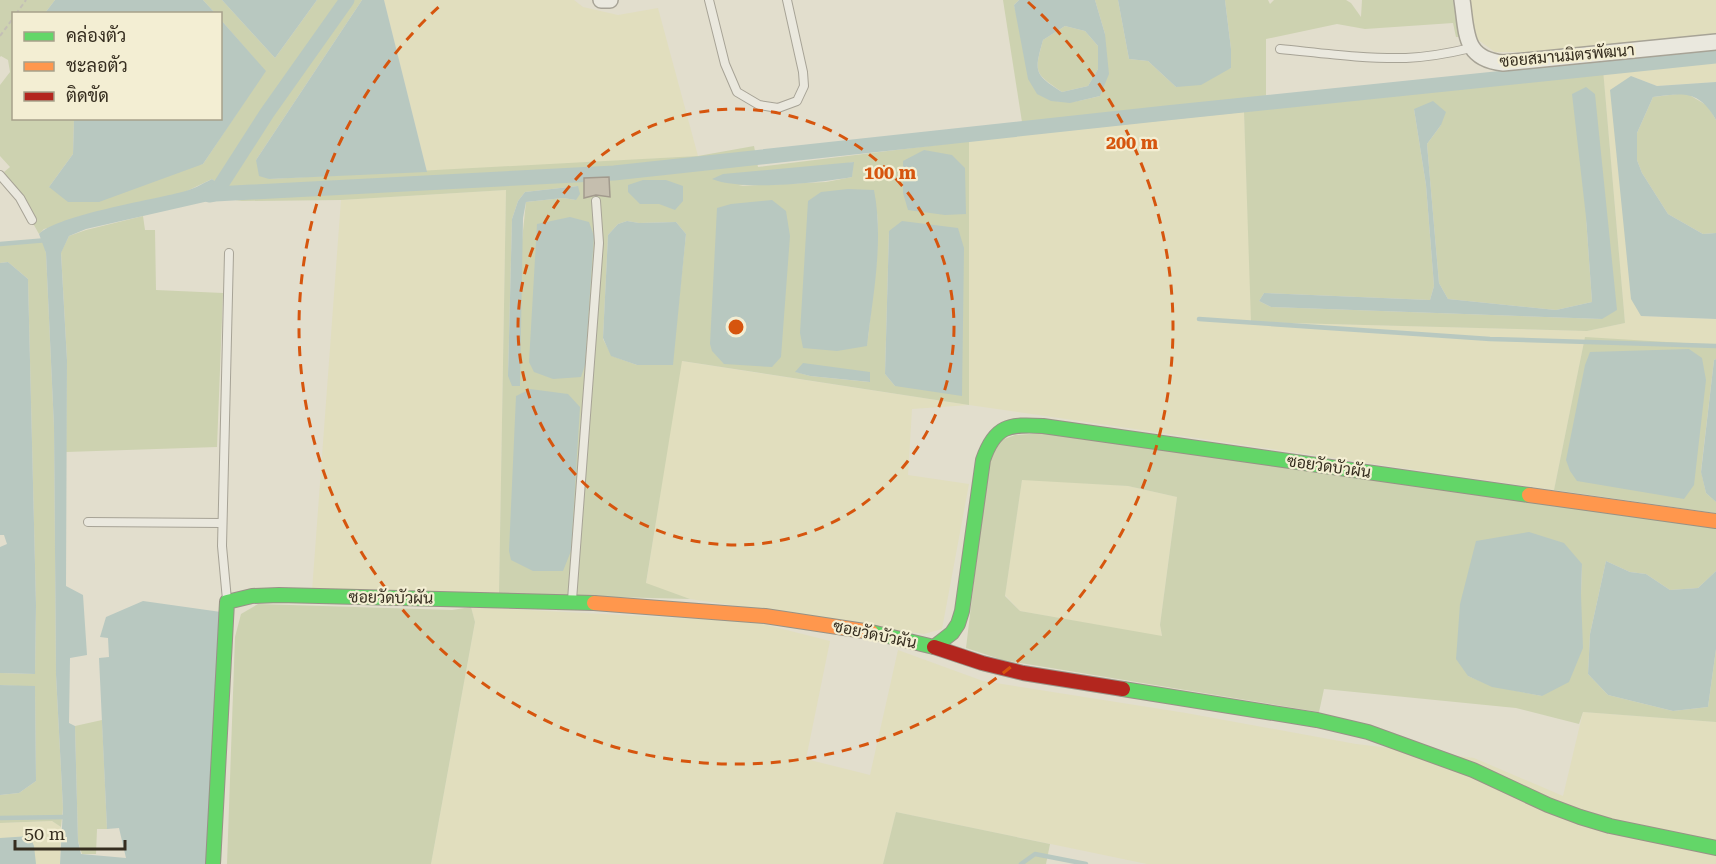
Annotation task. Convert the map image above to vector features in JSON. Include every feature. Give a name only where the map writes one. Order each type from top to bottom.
[{"type":"street","points":[[601,0],[610,0]]},
{"type":"street","points":[[1462,0],[1471,48]]},
{"type":"street","name":"ซอยสมานมิตรพัฒนา","points":[[1471,48],[1490,62],[1503,63],[1716,42]]},
{"type":"street","name":"ซอยวัดบัวผัน","points":[[227,602],[252,596],[279,595],[572,602],[759,614],[846,626],[934,647],[953,635],[959,621],[964,602],[983,460],[988,444],[994,433],[1019,424],[1716,521]]},
{"type":"street","points":[[213,864],[227,602]]},
{"type":"street","points":[[934,647],[982,663],[1023,673],[1317,720],[1368,732],[1473,770],[1548,805],[1580,817],[1610,826],[1716,848]]},
{"type":"lane","points":[[709,0],[725,64],[737,92],[759,105],[778,108],[797,102],[804,86],[787,0]]},
{"type":"lane","points":[[1280,49],[1350,56],[1407,58],[1442,55],[1471,48]]},
{"type":"lane","points":[[0,174],[20,198],[32,220]]},
{"type":"lane","points":[[572,602],[599,243],[596,201]]},
{"type":"lane","points":[[227,602],[223,570],[222,523],[229,253]]},
{"type":"lane","points":[[88,522],[222,523]]},
{"type":"path","points":[[0,36],[12,20]]},
{"type":"shaded area","points":[[55,0],[203,0],[214,12],[46,12]]},
{"type":"shaded area","points":[[222,0],[317,0],[275,58]]},
{"type":"shaded area","points":[[362,0],[384,0],[427,172],[269,179],[259,176],[256,160]]},
{"type":"shaded area","points":[[384,0],[574,0],[583,7],[618,15],[658,8],[698,156],[427,172]]},
{"type":"shaded area","points":[[1019,0],[1095,0],[1105,34],[1109,74],[1100,96],[1070,103],[1051,101],[1037,94],[1028,79],[1014,5]],"holes":[[[1065,26],[1085,31],[1098,46],[1098,69],[1088,86],[1062,92],[1046,81],[1039,71],[1038,59],[1043,40]]]},
{"type":"shaded area","points":[[1118,0],[1225,0],[1231,68],[1201,85],[1176,87],[1148,61],[1129,59]]},
{"type":"shaded area","points":[[1468,0],[1716,0],[1716,41],[1554,52],[1495,52],[1474,37]]},
{"type":"shaded area","points":[[222,21],[266,71],[203,164],[99,202],[68,202],[49,187],[73,154],[74,120],[222,120]]},
{"type":"shaded area","points":[[1716,48],[1716,82],[1657,86],[1631,76],[1641,316],[1716,319],[1716,345],[1585,338],[1554,490],[969,405],[969,141],[1244,112],[1252,322],[1587,331],[1625,323],[1602,58]]},
{"type":"shaded area","points":[[1631,76],[1657,86],[1716,82],[1716,120],[1710,110],[1697,98],[1682,95],[1653,97],[1637,133],[1637,160],[1642,173],[1668,214],[1703,234],[1716,233],[1716,319],[1641,316],[1631,299],[1610,90]]},
{"type":"shaded area","points":[[1586,87],[1595,94],[1617,310],[1602,319],[1271,307],[1259,301],[1264,293],[1430,300],[1434,286],[1426,185],[1414,109],[1433,101],[1446,112],[1441,125],[1427,144],[1439,283],[1448,299],[1556,310],[1592,302],[1586,217],[1572,94]]},
{"type":"shaded area","points":[[924,150],[952,155],[965,168],[966,214],[945,215],[908,210],[903,193],[903,161]]},
{"type":"shaded area","points":[[854,162],[852,177],[821,182],[741,185],[712,179],[723,174]]},
{"type":"shaded area","points":[[212,179],[224,188],[222,198],[86,229],[69,236],[61,253],[67,360],[66,586],[83,595],[87,655],[70,658],[69,723],[75,726],[78,841],[81,854],[126,858],[119,828],[107,829],[99,658],[109,657],[108,638],[100,637],[106,617],[143,601],[221,612],[206,864],[60,864],[63,808],[56,675],[54,427],[46,253],[39,234],[49,227],[85,214],[186,191]]},
{"type":"shaded area","points":[[643,180],[666,180],[683,186],[683,201],[675,210],[659,204],[640,204],[628,192],[628,185]]},
{"type":"shaded area","points":[[578,186],[580,194],[576,200],[563,198],[526,202],[523,218],[520,386],[512,386],[508,376],[512,219],[518,201],[525,192]]},
{"type":"shaded area","points":[[848,189],[874,190],[877,210],[878,249],[867,346],[837,351],[803,348],[800,333],[808,201],[821,192]]},
{"type":"shaded area","points":[[506,190],[499,594],[312,591],[341,200]]},
{"type":"shaded area","points":[[772,200],[786,211],[790,236],[781,357],[772,367],[724,364],[712,351],[710,344],[717,208],[731,204]]},
{"type":"shaded area","points":[[570,217],[589,222],[594,236],[585,365],[581,377],[553,379],[534,372],[529,362],[537,224]]},
{"type":"shaded area","points":[[627,221],[676,222],[686,234],[673,365],[637,365],[611,356],[603,338],[608,235],[618,224]]},
{"type":"shaded area","points":[[902,221],[958,228],[964,248],[962,396],[895,386],[885,374],[889,231]]},
{"type":"shaded area","points":[[8,262],[28,279],[36,605],[35,674],[0,673],[0,547],[7,544],[4,535],[0,535],[0,263]]},
{"type":"shaded area","points":[[1689,349],[1702,358],[1706,380],[1694,485],[1684,499],[1577,481],[1566,460],[1585,365],[1590,352]]},
{"type":"shaded area","points":[[1716,359],[1716,502],[1706,493],[1701,472],[1714,360]]},
{"type":"shaded area","points":[[681,361],[969,405],[912,409],[908,475],[969,484],[942,629],[924,634],[690,599],[646,584]]},
{"type":"shaded area","points":[[803,363],[870,372],[870,382],[810,376],[795,372]]},
{"type":"shaded area","points":[[530,389],[568,394],[580,407],[571,551],[563,571],[533,571],[511,560],[509,551],[516,396]]},
{"type":"shaded area","points":[[1022,479],[1128,486],[1177,497],[1160,625],[1162,637],[1020,611],[1005,595]]},
{"type":"shaded area","points":[[1529,532],[1564,543],[1582,564],[1583,648],[1569,682],[1542,696],[1492,687],[1468,676],[1456,659],[1460,604],[1476,541]]},
{"type":"shaded area","points":[[1606,561],[1630,572],[1646,574],[1670,590],[1698,588],[1716,571],[1716,649],[1708,707],[1673,711],[1608,695],[1588,674],[1590,634]]},
{"type":"shaded area","points":[[471,607],[755,622],[830,641],[806,759],[870,775],[898,650],[983,681],[1186,713],[1356,744],[1474,758],[1563,796],[1583,712],[1716,722],[1716,864],[1147,864],[896,812],[883,864],[431,864],[475,622]]},
{"type":"shaded area","points":[[0,685],[35,686],[36,781],[19,793],[0,795]]},
{"type":"shaded area","points":[[52,821],[61,827],[60,864],[0,864],[0,823]]},
{"type":"shaded area","points":[[30,836],[34,846],[36,864],[0,864],[0,838]]},
{"type":"green space","points":[[0,0],[55,0],[46,12],[12,12],[12,120],[74,120],[73,154],[49,187],[203,164],[265,71],[222,21],[222,12],[214,12],[203,0],[222,0],[275,58],[317,0],[362,0],[256,160],[269,179],[698,156],[754,146],[758,167],[969,141],[969,405],[682,361],[646,583],[690,599],[499,594],[506,190],[341,200],[242,201],[222,198],[224,188],[212,179],[185,192],[44,229],[39,234],[4,172],[10,167],[0,156],[0,85],[10,72],[8,60],[1,56]],"holes":[[[853,162],[852,177],[826,182],[738,186]],[[578,186],[576,200],[563,198],[526,202],[508,376],[512,219],[518,201],[525,192]],[[878,212],[877,258],[867,346]],[[627,221],[676,222],[686,234],[672,365],[637,365],[612,356],[603,339],[608,235],[618,224]],[[889,231],[895,386],[885,374]],[[796,372],[870,372],[869,382],[810,376]]]},
{"type":"green space","points":[[1003,0],[1019,0],[1014,5],[1037,93],[1053,100],[1068,102],[1100,96],[1105,34],[1095,0],[1118,0],[1129,59],[1148,61],[1176,87],[1231,68],[1225,0],[1268,0],[1270,4],[1274,0],[1346,0],[1361,17],[1362,0],[1456,0],[1462,37],[1456,37],[1453,23],[1365,29],[1337,24],[1266,39],[1266,109],[1603,69],[1625,323],[1587,331],[1251,322],[1244,112],[1024,135]],"holes":[[[1414,109],[1441,125],[1427,144],[1439,283],[1448,299],[1556,310],[1592,302],[1586,217],[1602,319],[1271,307],[1259,301],[1264,293],[1430,300],[1434,286],[1426,185]]]},
{"type":"green space","points":[[1065,26],[1085,31],[1098,46],[1098,69],[1088,86],[1062,92],[1041,76],[1038,59],[1043,40]]},
{"type":"green space","points":[[1686,93],[1708,106],[1716,120],[1716,233],[1703,234],[1668,214],[1642,173],[1637,160],[1637,133],[1653,97]]},
{"type":"green space","points":[[143,216],[145,230],[155,230],[156,290],[223,293],[217,447],[66,452],[67,360],[61,252],[69,236]]},
{"type":"green space","points":[[43,240],[46,253],[54,427],[56,675],[63,808],[61,827],[52,821],[0,823],[0,795],[19,793],[36,781],[35,687],[0,685],[0,673],[35,674],[36,605],[28,279],[8,262],[0,263],[0,243]]},
{"type":"green space","points":[[1585,337],[1716,345],[1701,471],[1706,493],[1716,502],[1716,513],[1554,490]]},
{"type":"green space","points":[[1044,433],[1716,526],[1716,571],[1698,588],[1670,590],[1646,574],[1630,572],[1606,561],[1590,634],[1588,674],[1608,695],[1673,711],[1708,707],[1716,649],[1716,722],[1583,712],[1579,724],[1516,708],[1324,689],[1319,712],[1003,660],[966,648],[987,473],[994,443],[1015,435]],"holes":[[[1022,480],[1128,486],[1177,497],[1160,625],[1162,636],[1020,611],[1005,596]],[[1582,564],[1581,595],[1542,696],[1492,686],[1468,676]]]},
{"type":"green space","points":[[258,604],[452,610],[471,607],[475,622],[431,864],[227,864],[235,637],[241,614]]},
{"type":"green space","points":[[102,720],[107,829],[97,829],[96,854],[82,854],[78,841],[75,726]]},
{"type":"green space","points":[[896,812],[1050,844],[1046,864],[883,864]]},
{"type":"building","points":[[609,177],[610,197],[596,195],[584,198],[584,178]]},
{"type":"waterway","points":[[209,195],[215,194],[267,113],[347,0]]},
{"type":"waterway","points":[[215,194],[614,173],[1716,56]]},
{"type":"waterway","points":[[0,244],[48,240]]},
{"type":"waterway","points":[[1199,319],[1490,339],[1716,346]]},
{"type":"waterway","points":[[0,818],[66,817]]},
{"type":"waterway","points":[[1021,864],[1035,854],[1086,864]]},
{"type":"traffic: fast","points":[[871,632],[934,647],[952,633],[962,611],[983,460],[998,433],[1012,427],[1043,426],[1529,495]]},
{"type":"traffic: fast","points":[[213,864],[227,602],[252,596],[279,595],[594,603]]},
{"type":"traffic: fast","points":[[1123,689],[1317,720],[1368,732],[1473,770],[1548,805],[1580,817],[1610,826],[1716,848]]},
{"type":"traffic: slow","points":[[1529,495],[1716,521]]},
{"type":"traffic: slow","points":[[594,603],[765,616],[871,632]]},
{"type":"traffic: jam","points":[[934,647],[982,663],[1023,673],[1123,689]]}]
